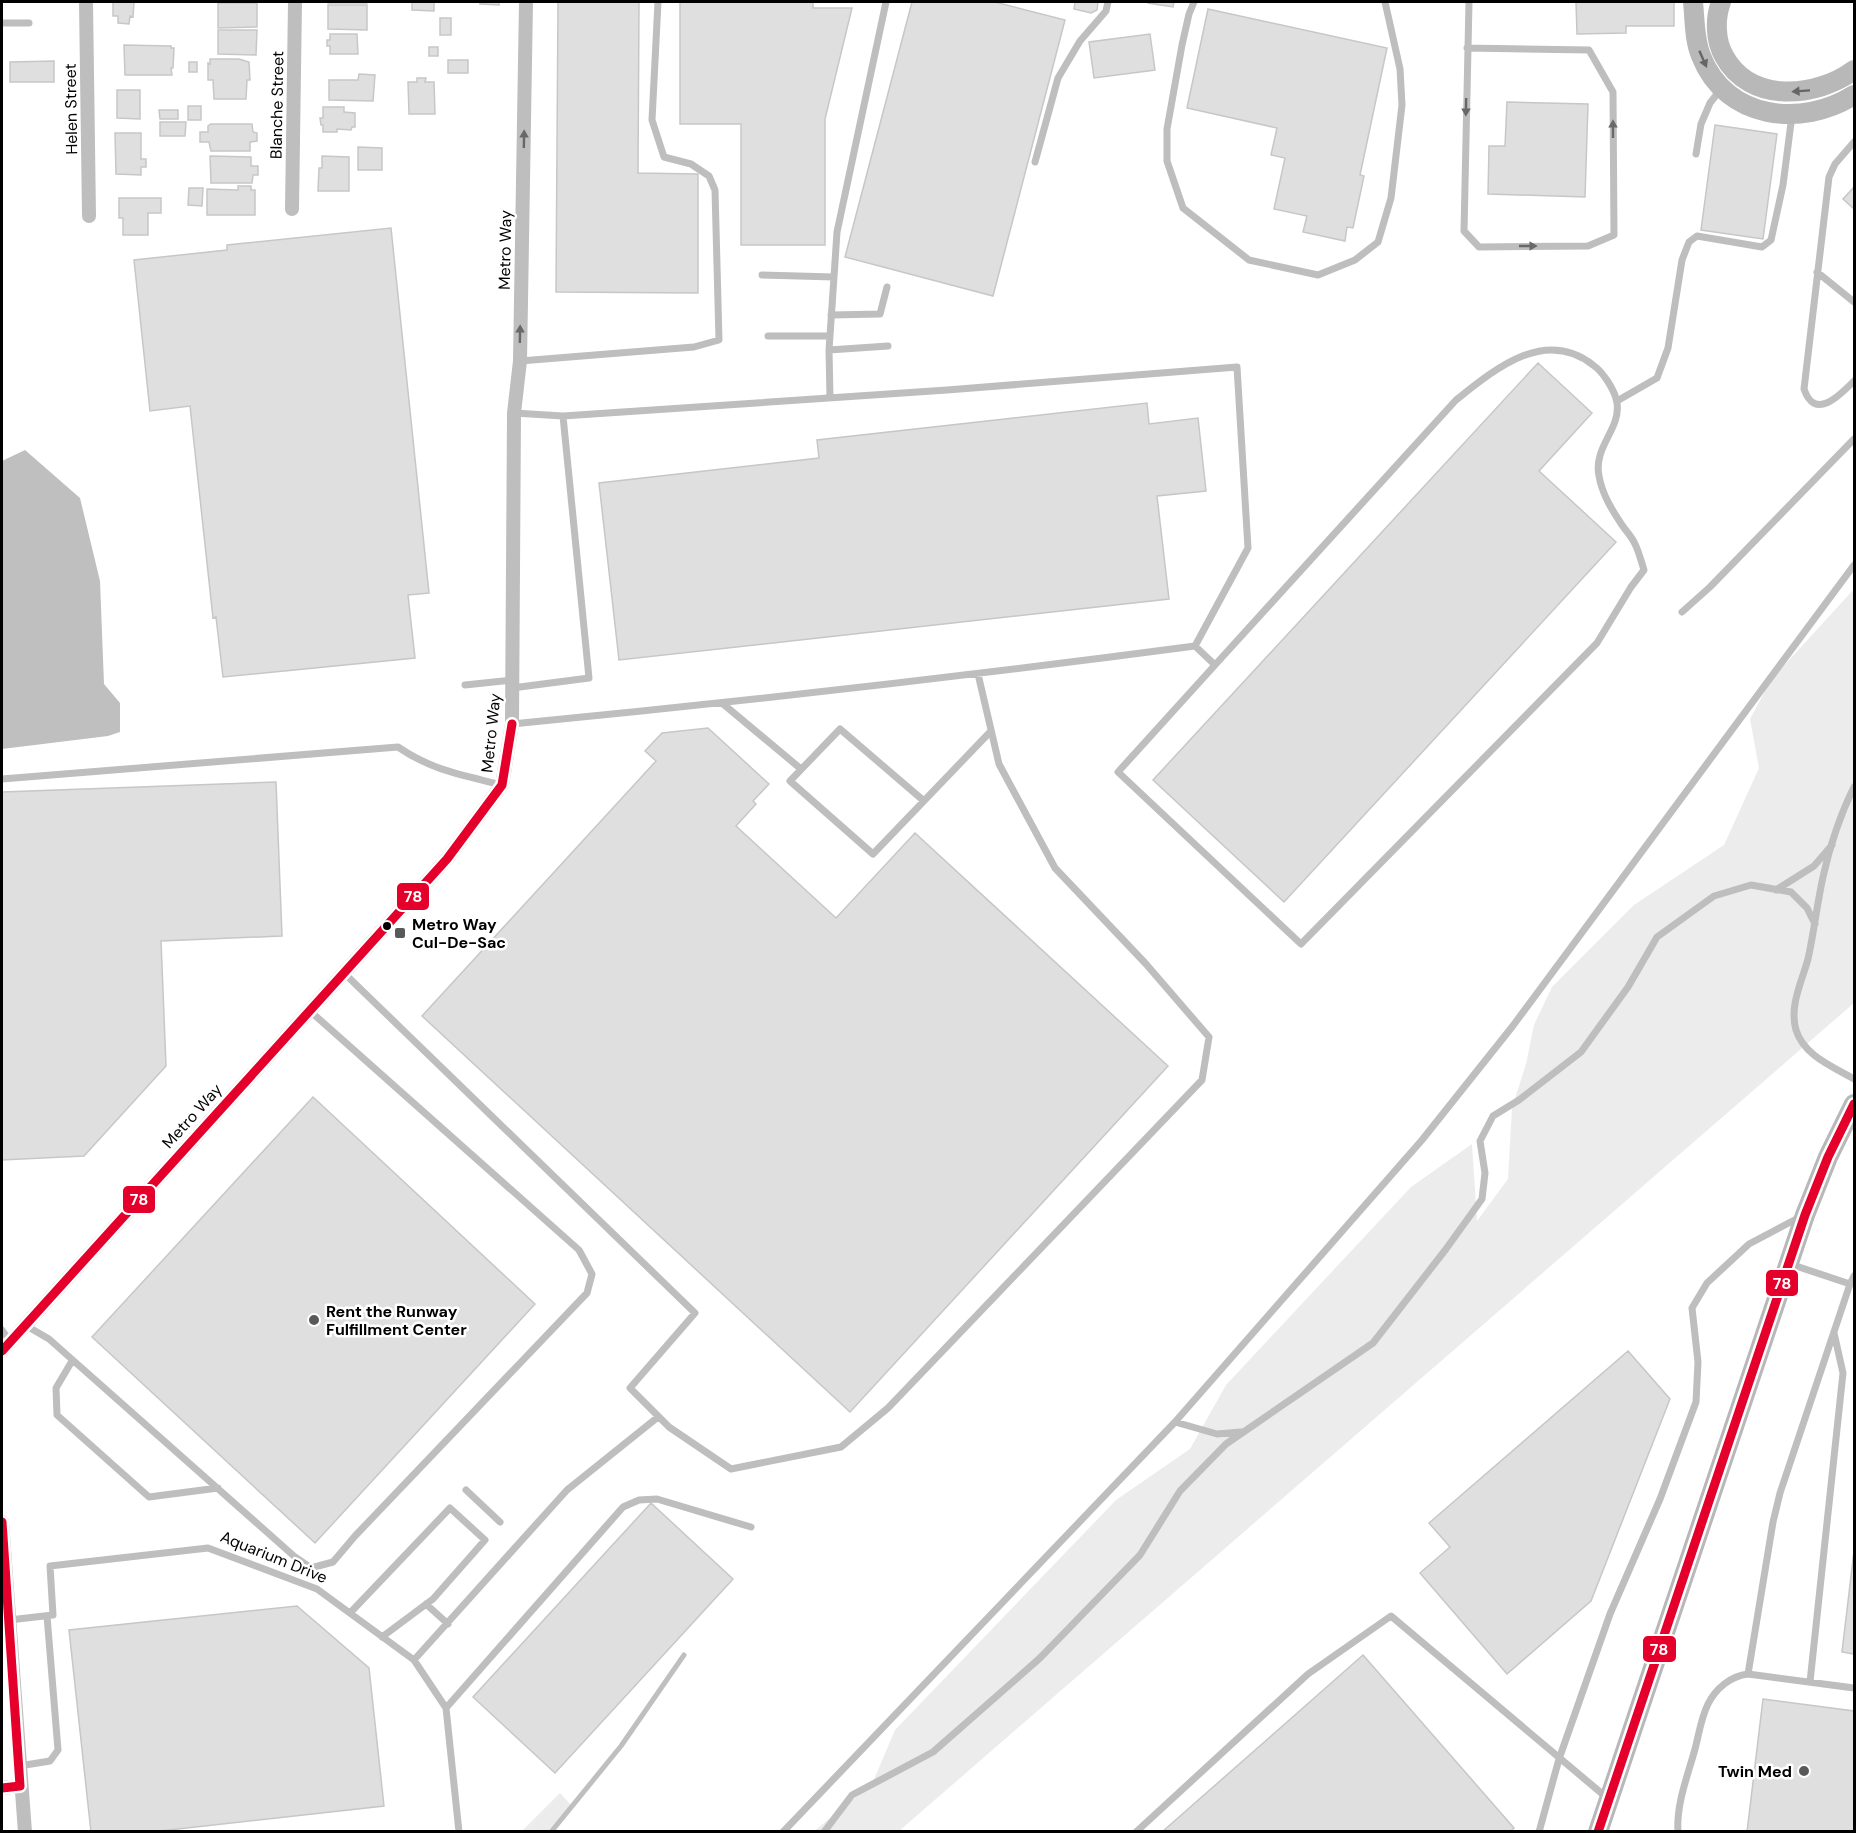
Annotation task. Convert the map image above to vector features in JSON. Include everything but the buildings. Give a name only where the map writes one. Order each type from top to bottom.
[{"type":"main road","points":[[1693,2],[1698,49],[1709,72],[1736,100],[1769,113],[1792,115],[1829,107],[1854,95]]},
{"type":"main road","points":[[1721,2],[1717,19],[1721,49],[1734,70],[1753,84],[1769,90],[1804,91],[1825,86],[1854,70]]},
{"type":"main road","points":[[1598,1832],[1805,1215],[1828,1158],[1854,1104]]},
{"type":"street","name":"Helen Street","points":[[86,2],[89,216]]},
{"type":"street","name":"Blanche Street","points":[[292,209],[295,2]]},
{"type":"street","name":"Metro Way","points":[[4,1340],[25,1325],[447,859],[502,785],[512,724],[514,413],[520,361],[526,2]]},
{"type":"street","points":[[2,1522],[6,1618],[25,1832]]},
{"type":"street","points":[[2,1788],[20,1786]]},
{"type":"lane","points":[[520,361],[694,347],[719,340],[715,190],[710,176],[691,164],[664,158],[652,120],[658,2]]},
{"type":"lane","points":[[830,398],[830,336],[837,232],[886,2]]},
{"type":"lane","points":[[1035,162],[1058,78],[1080,41],[1106,11],[1108,2]]},
{"type":"lane","points":[[1194,2],[1182,45],[1167,129],[1167,161],[1184,208],[1249,260],[1318,275],[1355,260],[1378,242],[1391,198],[1402,105],[1400,69],[1385,2]]},
{"type":"lane","points":[[1467,48],[1589,50],[1613,92],[1614,235],[1588,246],[1479,247],[1464,231],[1467,48],[1468,2]]},
{"type":"lane","points":[[2,22],[28,23]]},
{"type":"lane","points":[[1696,154],[1701,124],[1710,103],[1722,87]]},
{"type":"lane","points":[[1617,401],[1657,378],[1668,348],[1682,260],[1689,242],[1696,236],[1762,247],[1772,240],[1783,185],[1792,115]]},
{"type":"lane","points":[[1854,142],[1834,164],[1830,174],[1817,272],[1805,395],[1813,403],[1824,405],[1835,400],[1854,381]]},
{"type":"lane","points":[[1817,272],[1854,302]]},
{"type":"lane","points":[[762,275],[834,277]]},
{"type":"lane","points":[[831,315],[880,314],[887,287]]},
{"type":"lane","points":[[768,336],[830,336]]},
{"type":"lane","points":[[830,350],[888,346]]},
{"type":"lane","points":[[1549,349],[1568,350],[1584,357],[1603,372],[1617,401],[1617,420],[1600,453],[1598,472],[1602,492],[1635,543],[1644,570],[1597,643],[1301,944],[1118,772],[1215,665],[1456,400],[1494,370],[1525,355],[1549,349]]},
{"type":"lane","points":[[514,413],[563,416],[1059,382],[1237,367],[1248,548],[1195,646]]},
{"type":"lane","points":[[465,685],[589,678],[563,416]]},
{"type":"lane","points":[[1682,612],[1710,587],[1854,439]]},
{"type":"lane","points":[[783,1832],[1175,1422],[1422,1140],[1512,1027],[1854,565]]},
{"type":"lane","points":[[1195,646],[1215,665]]},
{"type":"lane","points":[[512,724],[978,674],[1195,646]]},
{"type":"lane","points":[[344,973],[695,1313],[630,1388],[658,1417],[731,1469],[841,1447],[888,1408],[1202,1080],[1209,1037],[1146,963],[1055,868],[999,764],[978,674]]},
{"type":"lane","points":[[722,703],[801,769]]},
{"type":"lane","points":[[924,801],[840,729],[790,781],[873,854],[992,731]]},
{"type":"lane","points":[[2,778],[398,747],[417,760],[439,769],[502,785]]},
{"type":"lane","points":[[1854,787],[1843,809],[1823,877],[1808,959],[1797,995],[1794,1017],[1796,1031],[1815,1057],[1854,1079]]},
{"type":"lane","points":[[1776,890],[1814,866],[1833,843]]},
{"type":"lane","points":[[824,1832],[852,1795],[933,1752],[1040,1658],[1140,1555],[1180,1491],[1226,1444],[1372,1343],[1482,1199],[1485,1173],[1480,1141],[1493,1116],[1519,1100],[1581,1052],[1628,987],[1657,937],[1714,896],[1751,885],[1791,892],[1807,908],[1815,924]]},
{"type":"lane","points":[[25,1325],[49,1339],[72,1362],[219,1488],[295,1557],[311,1568],[333,1562],[355,1536],[587,1293],[592,1274],[579,1250],[310,1011]]},
{"type":"lane","points":[[1539,1832],[1559,1759],[1610,1614],[1660,1499],[1696,1402],[1698,1362],[1692,1308],[1707,1283],[1749,1244],[1805,1215]]},
{"type":"lane","points":[[1790,1264],[1850,1284]]},
{"type":"lane","points":[[1748,1674],[1776,1512],[1854,1276]]},
{"type":"lane","points":[[1810,1682],[1843,1373],[1834,1334]]},
{"type":"lane","points":[[72,1362],[56,1388],[57,1415],[149,1497],[219,1488]]},
{"type":"lane","points":[[414,1660],[567,1490],[658,1417]]},
{"type":"lane","points":[[1175,1422],[1216,1434],[1244,1432]]},
{"type":"lane","points":[[466,1490],[501,1522]]},
{"type":"lane","points":[[446,1708],[623,1507],[639,1500],[657,1498],[751,1527]]},
{"type":"lane","points":[[350,1613],[450,1508],[485,1540],[433,1599],[382,1637]]},
{"type":"lane","name":"Aquarium Drive","points":[[47,1616],[53,1615],[50,1566],[208,1548],[317,1588],[414,1660],[446,1708],[459,1832]]},
{"type":"lane","points":[[426,1604],[448,1624]]},
{"type":"lane","points":[[6,1618],[47,1616],[58,1749],[50,1761],[19,1766]]},
{"type":"lane","points":[[1136,1832],[1308,1674],[1391,1616],[1608,1799]]},
{"type":"lane","points":[[1678,1832],[1678,1811],[1708,1703],[1728,1681],[1738,1675],[1748,1674],[1854,1688]]},
{"type":"shaded area","points":[[25,450],[80,498],[100,581],[104,684],[120,703],[120,732],[108,736],[2,749],[2,461]]},
{"type":"shaded area","points":[[1854,589],[1854,1003],[899,1831],[813,1832],[872,1784],[895,1730],[1116,1500],[1190,1449],[1226,1385],[1411,1187],[1472,1144],[1477,1221],[1508,1179],[1512,1108],[1526,1064],[1534,1025],[1552,987],[1634,905],[1724,845],[1759,768],[1750,719],[1771,680]]},
{"type":"shaded area","points":[[560,1793],[571,1805],[550,1831],[522,1831]]},
{"type":"waterway","points":[[551,1832],[621,1746],[684,1655]]},
{"type":"transit line","name":"78","points":[[2,1351],[447,859],[502,785],[512,724]]},
{"type":"transit line","name":"78","points":[[1598,1832],[1805,1215],[1828,1157],[1854,1104]]},
{"type":"transit line","name":"78","points":[[2,1522],[20,1786],[2,1788]]},
{"type":"place","name":"Metro Way Cul-De-Sac","points":[[400,933]]},
{"type":"place","name":"Rent the Runway Fulfillment Center","points":[[314,1320]]},
{"type":"place","name":"Twin Med","points":[[1804,1771]]}]
